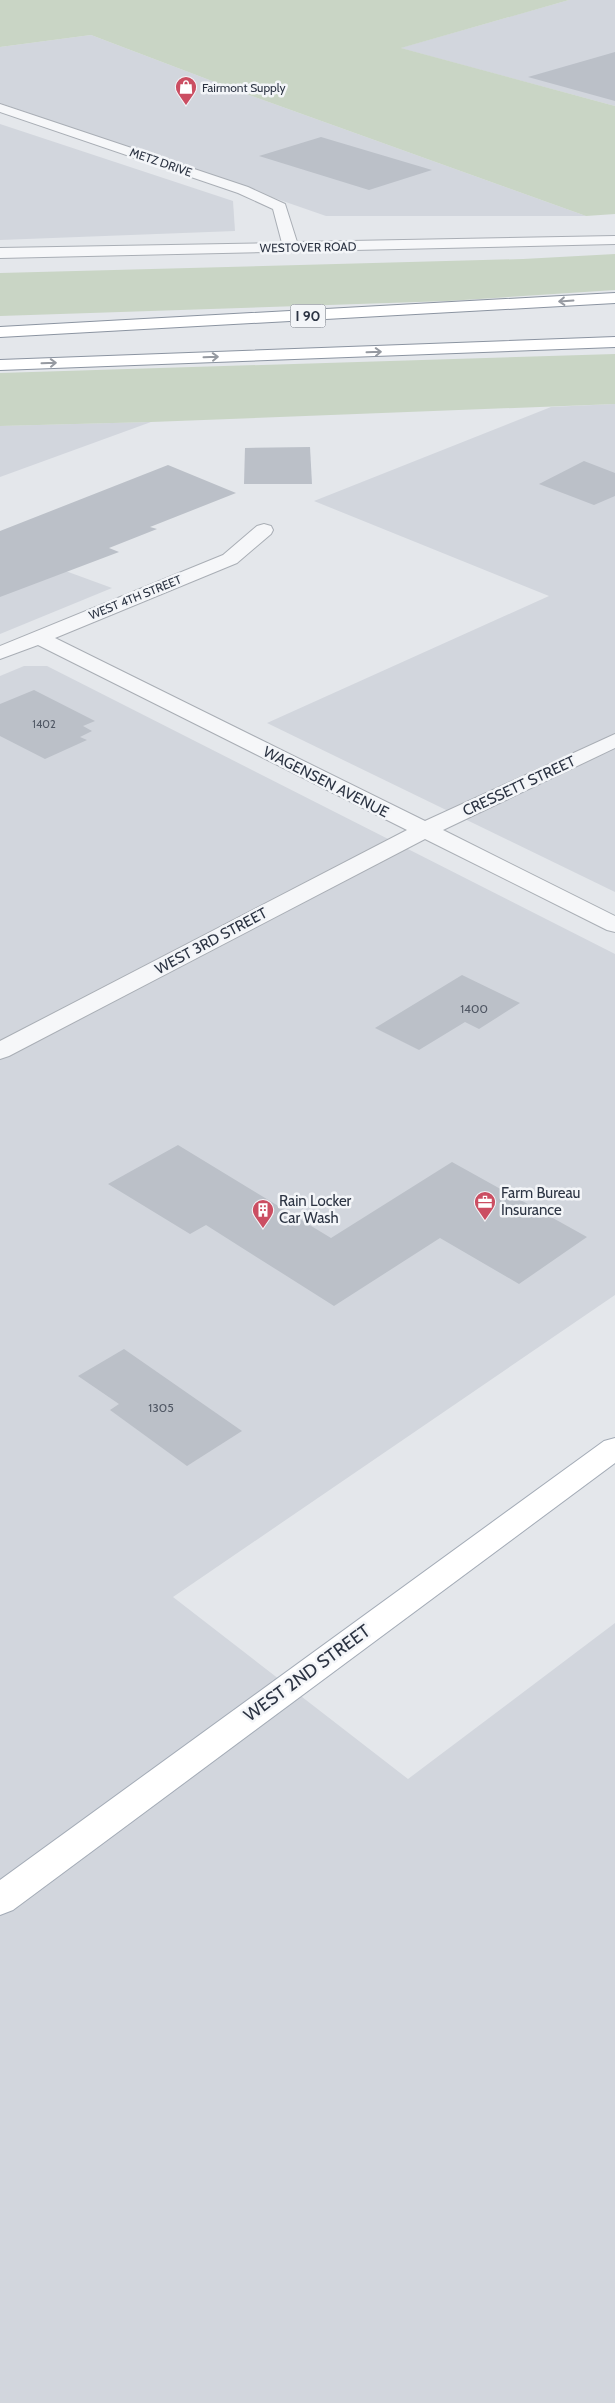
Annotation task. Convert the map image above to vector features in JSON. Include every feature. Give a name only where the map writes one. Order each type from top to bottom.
[{"type":"main road","name":"I 90","points":[[0,333],[615,298]]},
{"type":"main road","name":"I 90","points":[[0,333],[605,314]]},
{"type":"main road","points":[[0,365],[610,343]]},
{"type":"main road","name":"WEST 2ND STREET","points":[[0,1900],[615,1448]]},
{"type":"street","name":"METZ DRIVE","points":[[0,108],[244,190],[280,208],[291,247]]},
{"type":"street","name":"WESTOVER ROAD","points":[[0,253],[615,240]]},
{"type":"street","name":"WEST 4TH STREET","points":[[0,653],[230,559],[264,530]]},
{"type":"street","name":"WAGENSEN AVENUE","points":[[38,637],[615,926]]},
{"type":"street","name":"CRESSETT STREET","points":[[423,831],[615,740]]},
{"type":"street","name":"WEST 3RD STREET","points":[[0,1051],[423,831]]},
{"type":"shaded area","points":[[569,0],[615,0],[615,106],[400,48]]},
{"type":"shaded area","points":[[91,35],[241,92],[586,216],[326,216],[0,103],[0,47]]},
{"type":"shaded area","points":[[0,124],[233,201],[235,231],[0,240]]},
{"type":"shaded area","points":[[615,404],[615,892],[267,723],[549,596],[314,501],[551,407]]},
{"type":"shaded area","points":[[151,422],[0,477],[0,426]]},
{"type":"shaded area","points":[[0,547],[112,588],[0,634]]},
{"type":"shaded area","points":[[24,666],[47,666],[615,954],[615,1295],[173,1597],[408,1779],[615,1623],[615,2403],[0,2403],[0,676]]},
{"type":"green space","points":[[0,0],[569,0],[401,48],[615,106],[615,214],[586,216],[241,92],[91,35],[0,47]]},
{"type":"green space","points":[[615,254],[615,290],[448,301],[0,316],[0,273],[523,259]]},
{"type":"green space","points":[[615,354],[615,404],[0,426],[0,373]]},
{"type":"building","points":[[615,52],[615,101],[528,77]]},
{"type":"building","points":[[321,137],[432,170],[369,190],[259,156]]},
{"type":"building","points":[[310,447],[312,484],[244,484],[245,448]]},
{"type":"building","points":[[584,461],[615,473],[615,496],[594,505],[539,484]]},
{"type":"building","points":[[168,465],[236,493],[150,527],[157,529],[109,548],[119,552],[0,597],[0,531]]},
{"type":"building","points":[[34,690],[95,721],[83,726],[92,731],[80,737],[87,740],[45,759],[0,736],[0,704]]},
{"type":"building","points":[[462,975],[520,1003],[479,1029],[465,1022],[419,1050],[375,1028]]},
{"type":"building","points":[[178,1145],[331,1238],[452,1162],[587,1237],[519,1284],[440,1238],[334,1306],[206,1225],[190,1234],[108,1184]]},
{"type":"building","points":[[124,1349],[242,1431],[187,1466],[110,1410],[119,1404],[78,1376]]},
{"type":"place","name":"Fairmont Supply","points":[[186,106]]},
{"type":"place","name":"Farm Bureau Insurance","points":[[485,1221]]},
{"type":"place","name":"Rain Locker Car Wash","points":[[263,1229]]}]
